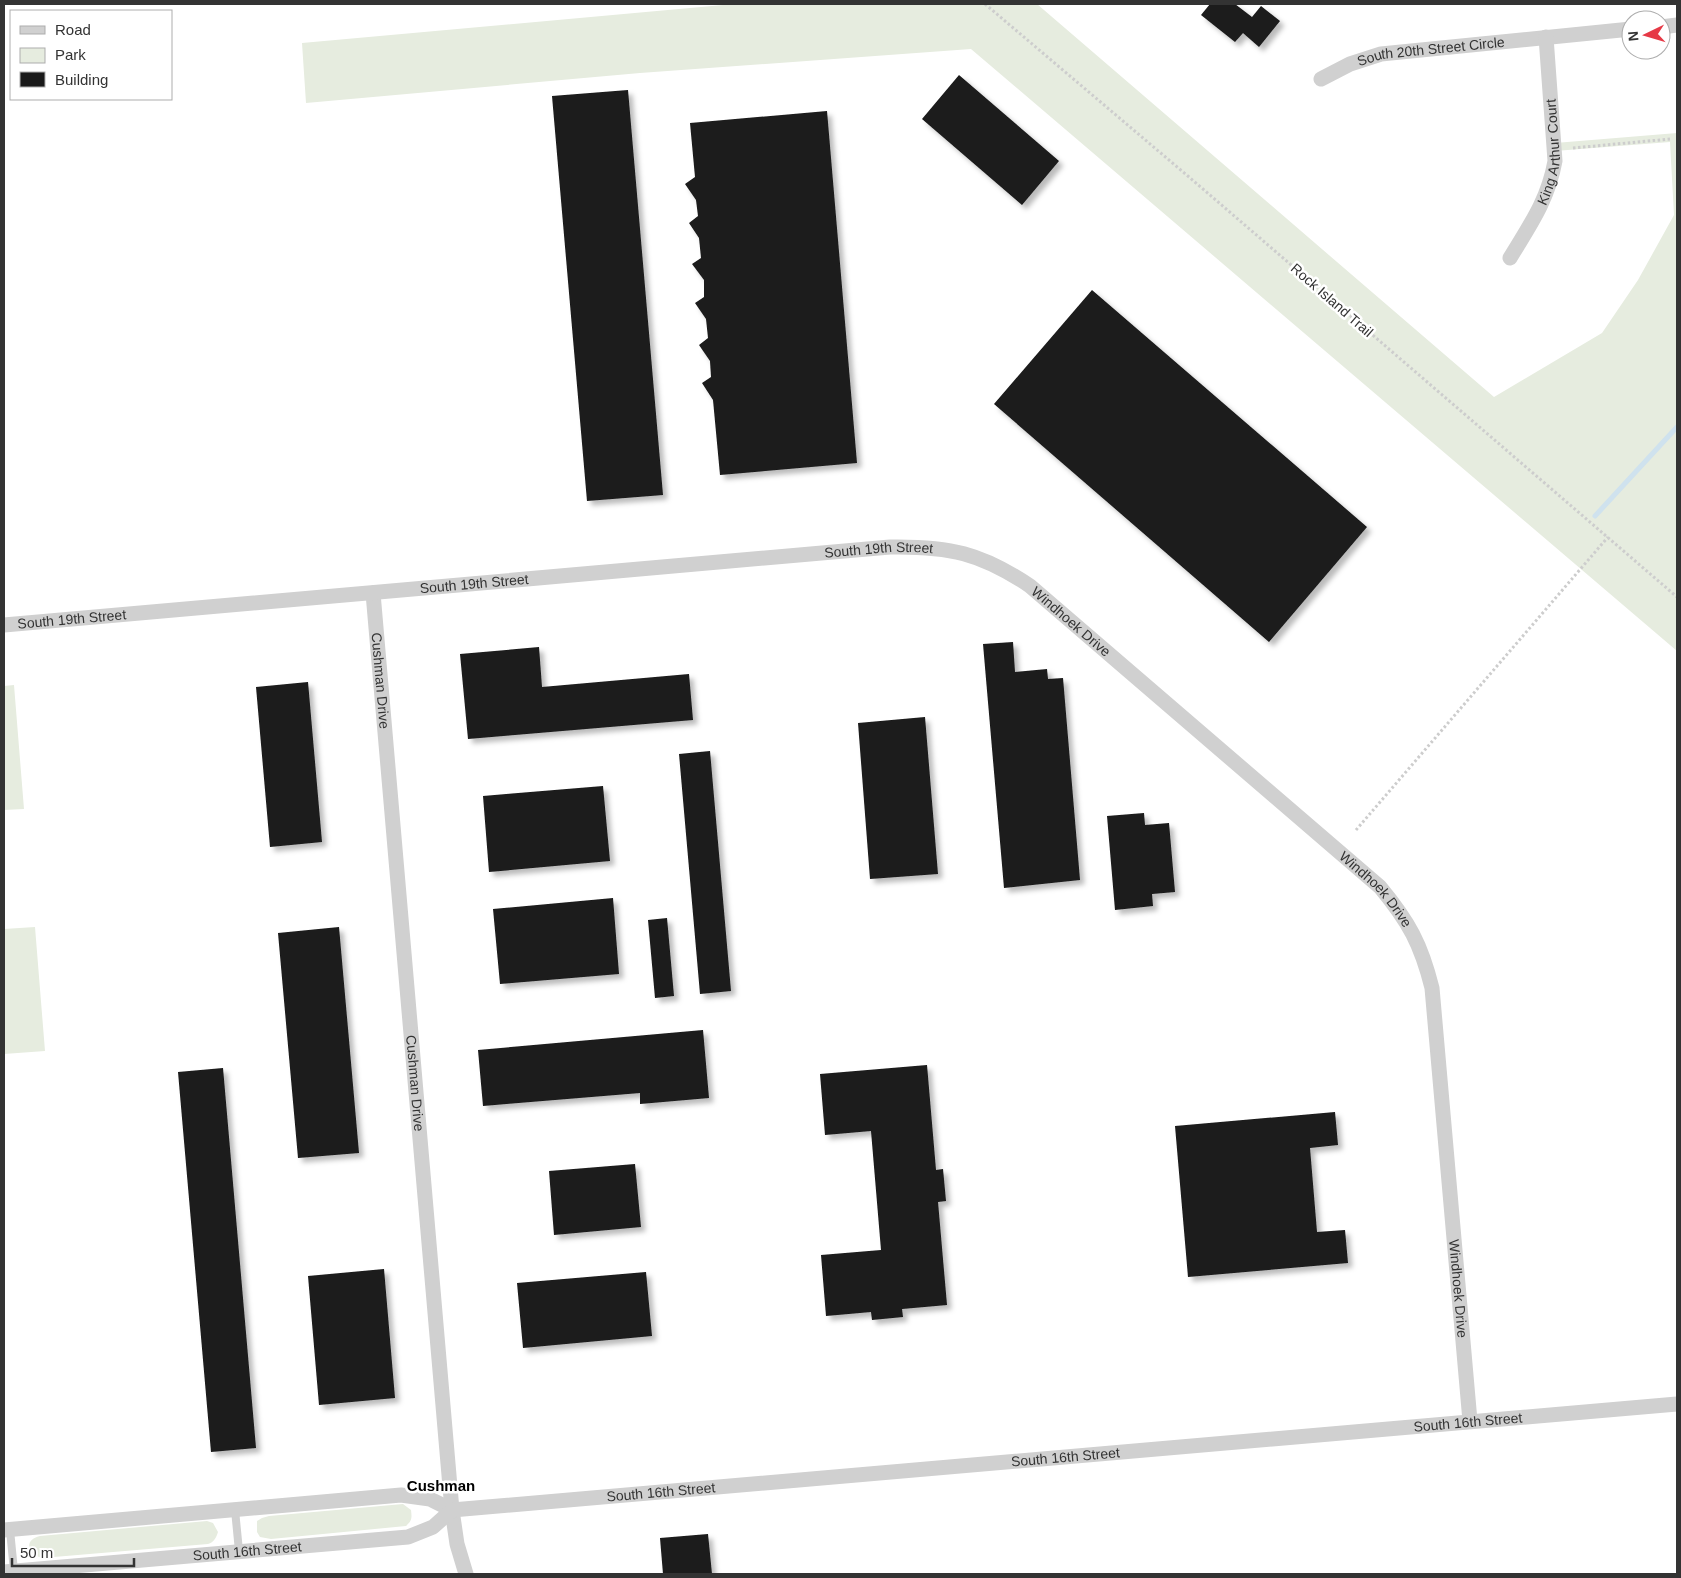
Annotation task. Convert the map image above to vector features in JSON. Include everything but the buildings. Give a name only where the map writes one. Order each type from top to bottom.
[{"type":"street","name":"South 20th Street Circle","points":[[1321,79],[1350,64],[1382,54],[1621,31]]},
{"type":"street","name":"King Arthur Court","points":[[1510,258],[1544,201],[1551,182],[1555,161],[1546,37]]},
{"type":"street","name":"South 19th Street","points":[[4,625],[890,548],[946,549]]},
{"type":"street","name":"Windhoek Drive","points":[[946,549],[981,558],[1009,572],[1030,586],[1380,887],[1400,911],[1416,938],[1432,988],[1470,1421]]},
{"type":"street","name":"Cushman Drive","points":[[372,593],[452,1510],[457,1544],[466,1574]]},
{"type":"street","name":"South 16th Street","points":[[9,1571],[408,1537],[433,1527],[452,1510],[1677,1404]]},
{"type":"street","points":[[7,1530],[401,1495],[430,1499],[452,1510]]},
{"type":"lane","points":[[236,1510],[239,1551]]},
{"type":"lane","points":[[7,1530],[9,1571]]},
{"type":"path","name":"Rock Island Trail","points":[[984,4],[1189,177],[1677,597]]},
{"type":"path","points":[[1573,148],[1670,139]]},
{"type":"path","points":[[1356,830],[1608,537]]},
{"type":"green space","points":[[734,4],[1037,4],[1494,397],[1602,333],[1638,280],[1674,215],[1670,142],[1555,151],[1555,143],[1677,133],[1677,651],[971,49],[640,73],[306,103],[302,43]]},
{"type":"green space","points":[[14,685],[24,809],[4,810],[4,686]]},
{"type":"green space","points":[[35,927],[45,1051],[4,1054],[4,929]]},
{"type":"green space","points":[[403,1504],[411,1510],[411,1519],[406,1526],[271,1539],[260,1537],[257,1532],[257,1521],[269,1516]]},
{"type":"green space","points":[[207,1521],[213,1523],[218,1532],[215,1540],[208,1544],[42,1558],[33,1553],[29,1547],[31,1541],[40,1536]]},
{"type":"waterway","points":[[1595,516],[1677,427]]},
{"type":"district","name":"Cushman","points":[[441,1485]]}]
